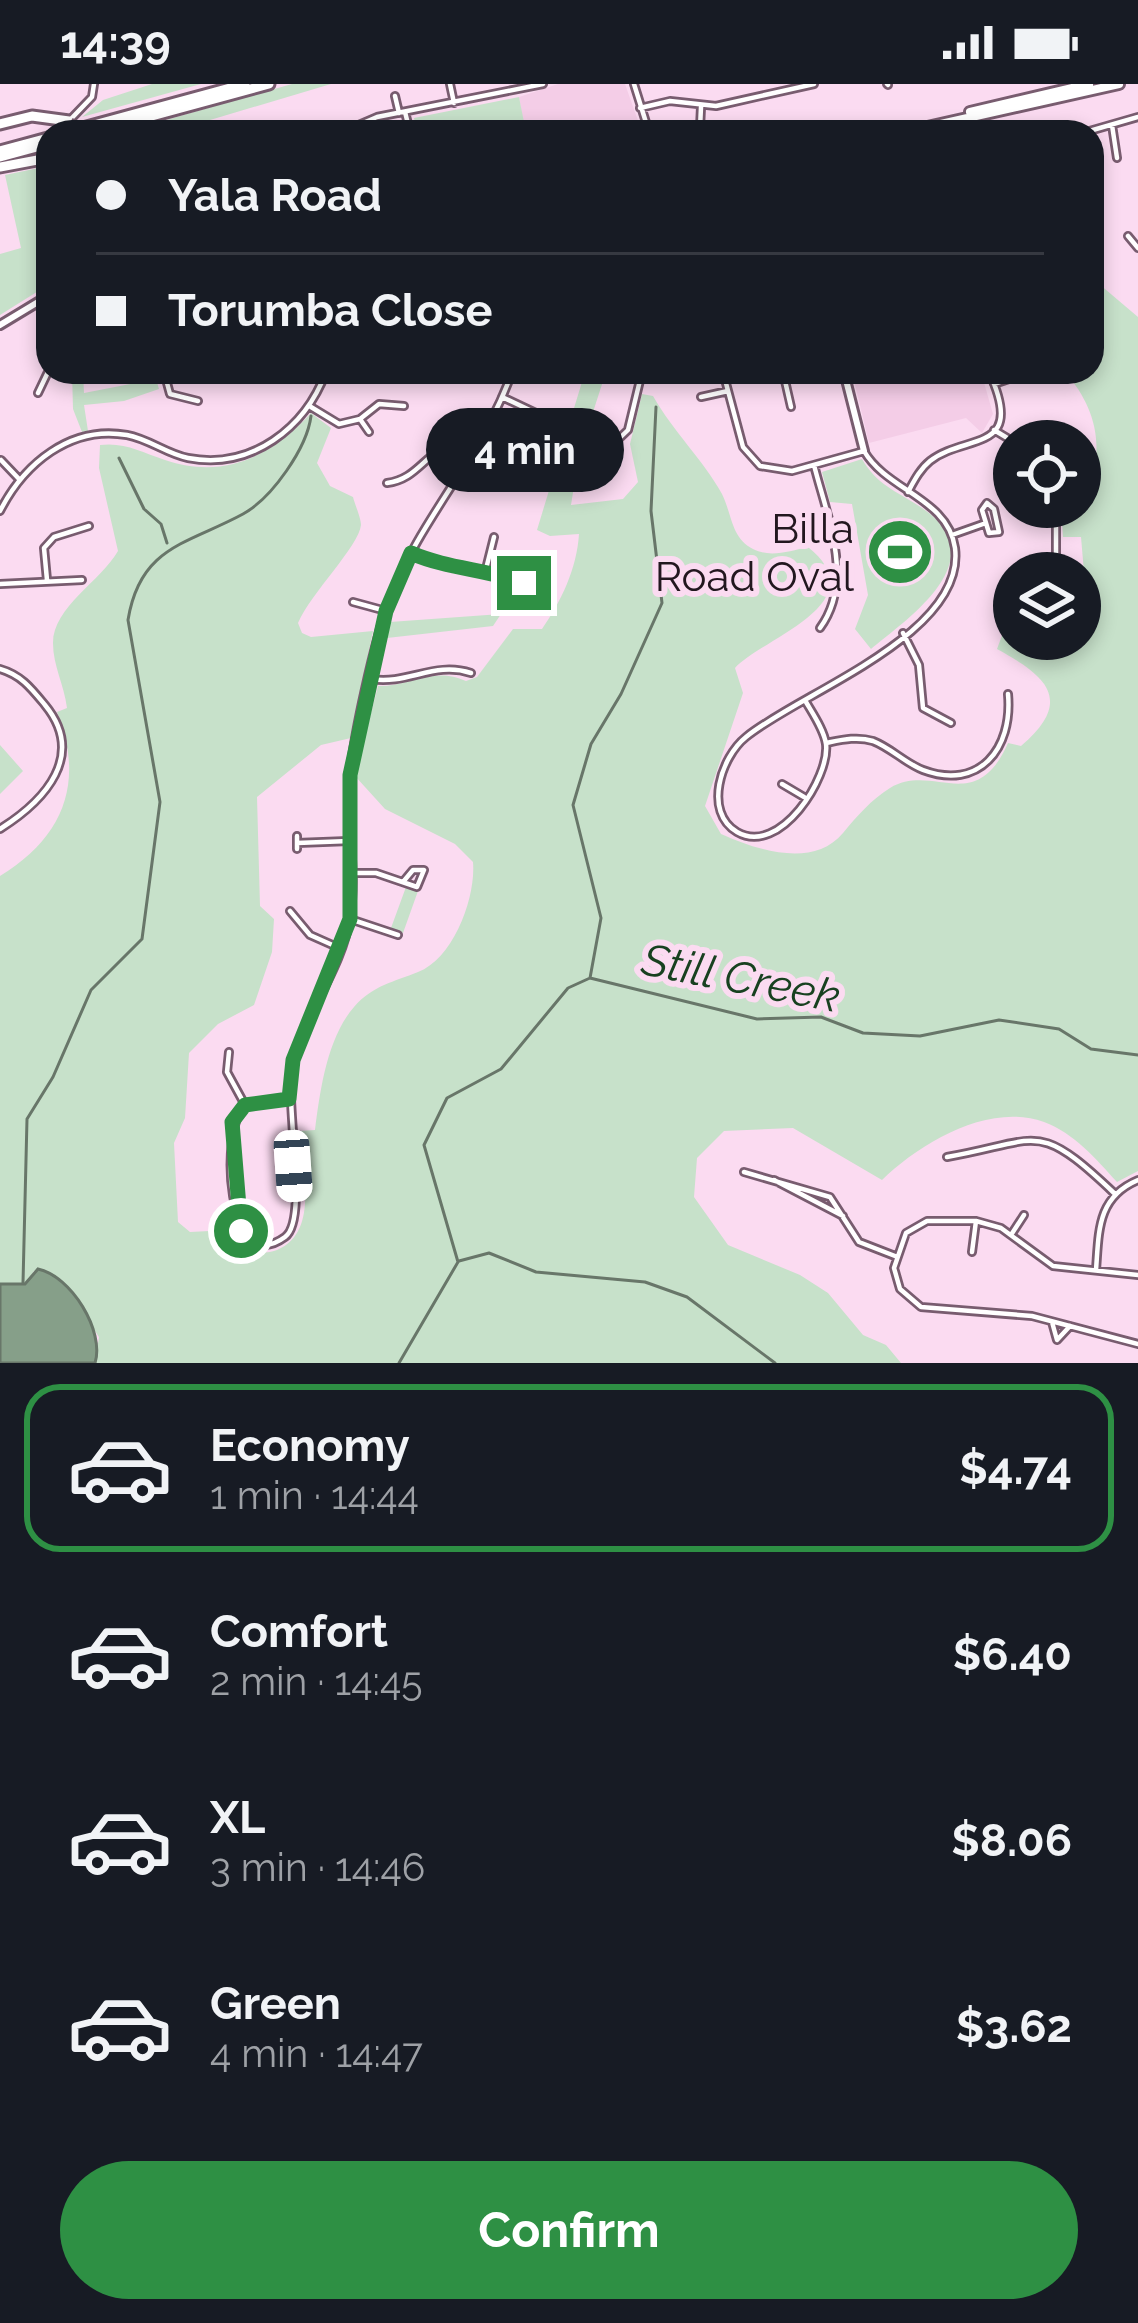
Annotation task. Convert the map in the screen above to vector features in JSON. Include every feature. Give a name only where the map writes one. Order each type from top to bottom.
[{"type":"main road","points":[[96,120],[245,84]]},
{"type":"main road","points":[[99,120],[269,84]]},
{"type":"main road","points":[[934,120],[1089,84]]},
{"type":"main road","points":[[947,120],[1044,92],[1119,84]]},
{"type":"main road","points":[[0,124],[26,117],[44,120]]},
{"type":"main road","points":[[0,154],[36,144]]},
{"type":"main road","points":[[0,167],[36,160]]},
{"type":"street","points":[[77,120],[82,104],[93,95],[94,84]]},
{"type":"street","points":[[450,84],[454,103]]},
{"type":"street","points":[[367,120],[540,84]]},
{"type":"street","points":[[634,84],[645,120]]},
{"type":"street","points":[[762,84],[764,95]]},
{"type":"street","points":[[640,107],[670,100],[701,106],[814,84]]},
{"type":"street","points":[[395,96],[405,120]]},
{"type":"street","points":[[700,120],[701,106]]},
{"type":"street","points":[[1104,127],[1138,117]]},
{"type":"street","points":[[1112,125],[1117,158]]},
{"type":"street","points":[[1129,236],[1138,248]]},
{"type":"street","points":[[0,325],[36,303]]},
{"type":"street","points":[[38,393],[42,384]]},
{"type":"street","points":[[167,384],[170,394],[198,401]]},
{"type":"street","points":[[0,512],[20,480],[54,448],[87,436],[126,435],[187,458],[242,455],[285,434],[311,407],[321,384]]},
{"type":"street","points":[[245,1105],[230,1132],[237,1222],[248,1239],[265,1245],[286,1237],[297,1217],[289,1099],[293,1060],[350,919],[350,775],[386,611],[411,553],[507,384]]},
{"type":"street","points":[[603,454],[628,430],[639,384]]},
{"type":"street","points":[[726,384],[748,457],[775,472],[864,451]]},
{"type":"street","points":[[786,384],[791,407]]},
{"type":"street","points":[[806,702],[826,743],[785,829],[761,839],[729,827],[718,803],[720,782],[740,743],[806,702],[853,674],[903,633],[945,594],[956,556],[941,515],[884,476],[864,451],[847,384]]},
{"type":"street","points":[[994,384],[1000,408],[997,420]]},
{"type":"street","points":[[700,397],[728,392]]},
{"type":"street","points":[[502,398],[536,413]]},
{"type":"street","points":[[311,407],[339,424],[359,419],[379,404],[404,406]]},
{"type":"street","points":[[359,419],[369,432]]},
{"type":"street","points":[[908,492],[931,460],[978,445],[993,431]]},
{"type":"street","points":[[387,483],[407,480],[439,449],[452,445],[506,474]]},
{"type":"street","points":[[1,460],[20,480]]},
{"type":"street","points":[[814,465],[838,570],[834,604],[820,628]]},
{"type":"street","points":[[987,502],[994,509],[999,532],[989,533],[986,523],[982,510],[987,502]]},
{"type":"street","points":[[952,535],[986,523]]},
{"type":"street","points":[[47,580],[44,548],[54,537],[88,526]]},
{"type":"street","points":[[487,569],[494,537]]},
{"type":"street","points":[[411,553],[442,566],[487,569],[524,583]]},
{"type":"street","points":[[0,584],[23,587],[47,580],[82,580]]},
{"type":"street","points":[[353,602],[386,611]]},
{"type":"street","points":[[903,633],[919,665],[923,708],[951,723]]},
{"type":"street","points":[[371,679],[402,682],[446,667],[471,674]]},
{"type":"street","points":[[0,669],[23,679],[46,706],[56,719],[65,751],[58,775],[0,829]]},
{"type":"street","points":[[826,743],[871,740],[923,770],[965,778],[982,770],[1001,746],[1008,694]]},
{"type":"street","points":[[782,784],[804,797]]},
{"type":"street","points":[[297,843],[349,841]]},
{"type":"street","points":[[350,873],[376,873],[403,882]]},
{"type":"street","points":[[290,911],[310,935],[339,948]]},
{"type":"street","points":[[350,919],[398,935]]},
{"type":"street","points":[[229,1052],[230,1081],[245,1105]]},
{"type":"street","points":[[245,1105],[289,1099]]},
{"type":"street","points":[[947,1157],[1018,1138],[1043,1141],[1075,1157],[1114,1193]]},
{"type":"street","points":[[745,1172],[816,1189],[830,1197],[860,1242],[895,1256]]},
{"type":"street","points":[[770,1177],[844,1217]]},
{"type":"street","points":[[1096,1270],[1101,1214],[1114,1193],[1138,1180]]},
{"type":"street","points":[[1011,1235],[1024,1215]]},
{"type":"street","points":[[1138,1275],[1054,1266],[1011,1235],[976,1221],[939,1219],[917,1225],[895,1256],[900,1288],[921,1307],[1052,1322],[1138,1344]]},
{"type":"street","points":[[972,1252],[976,1221]]},
{"type":"street","points":[[1052,1322],[1057,1340],[1070,1326]]},
{"type":"shaded area","points":[[152,84],[201,84],[82,117],[103,100]]},
{"type":"shaded area","points":[[292,84],[331,84],[210,120],[166,120]]},
{"type":"shaded area","points":[[558,84],[625,84],[638,120],[523,120],[519,97]]},
{"type":"shaded area","points":[[519,97],[524,120],[414,120]]},
{"type":"shaded area","points":[[36,169],[36,292],[0,315],[0,254],[21,248],[5,175]]},
{"type":"shaded area","points":[[1104,288],[1138,317],[1138,1171],[1117,1182],[1065,1133],[1023,1117],[1001,1117],[957,1130],[935,1140],[882,1180],[793,1128],[724,1131],[697,1158],[694,1197],[728,1245],[800,1275],[828,1293],[863,1335],[886,1345],[901,1363],[95,1363],[99,1337],[61,1280],[34,1271],[26,1284],[0,1284],[0,876],[40,844],[63,806],[69,762],[57,712],[67,708],[55,659],[55,630],[69,606],[118,551],[99,468],[100,445],[125,446],[187,465],[227,465],[263,452],[311,413],[331,428],[317,463],[330,486],[353,497],[361,522],[352,545],[298,623],[302,633],[311,637],[373,631],[351,738],[321,745],[257,797],[260,906],[274,919],[272,952],[254,1005],[218,1024],[189,1053],[185,1118],[174,1143],[178,1222],[190,1232],[229,1230],[250,1249],[270,1252],[290,1241],[304,1215],[299,1131],[315,1130],[337,1034],[369,994],[431,965],[442,954],[460,925],[471,892],[473,862],[455,844],[385,809],[355,776],[378,686],[443,675],[466,681],[477,677],[513,629],[542,629],[549,619],[571,572],[579,534],[550,536],[537,530],[581,384],[602,384],[579,455],[571,505],[623,499],[638,482],[630,444],[642,394],[653,396],[714,481],[746,544],[773,553],[808,547],[826,567],[830,585],[823,602],[735,668],[743,693],[705,806],[721,834],[784,853],[816,851],[831,844],[890,788],[922,780],[968,783],[982,778],[995,765],[1008,743],[1021,746],[1047,715],[1050,702],[1040,679],[1015,660],[1101,660],[1101,552],[1082,552],[1081,537],[1063,537],[1062,528],[1101,528],[1101,420],[1092,420],[1073,384],[1104,384]]},
{"type":"shaded area","points":[[72,384],[84,384],[84,393],[130,384],[158,384],[159,389],[124,401],[84,405],[88,431],[82,432],[73,409]]},
{"type":"shaded area","points":[[855,384],[984,384],[993,414],[982,433],[966,418],[869,443]]},
{"type":"shaded area","points":[[862,459],[880,481],[941,525],[951,545],[940,584],[871,649],[855,629],[868,595],[852,504],[830,502],[822,472]]},
{"type":"shaded area","points":[[501,614],[493,626],[387,638],[390,622]]},
{"type":"shaded area","points":[[0,745],[23,771],[0,794]]},
{"type":"shaded area","points":[[406,887],[418,891],[403,933],[391,928]]},
{"type":"shaded area","points":[[38,1269],[62,1282],[83,1307],[95,1336],[95,1363],[0,1363],[0,1284],[25,1284]]},
{"type":"waterway","points":[[590,978],[601,918],[573,805],[591,744],[621,694],[662,603],[651,511],[656,407]]},
{"type":"waterway","points":[[23,1283],[27,1119],[53,1077],[91,990],[142,939],[160,802],[128,620],[134,595],[143,576],[169,550],[243,514],[265,496],[295,457],[311,416]]},
{"type":"waterway","points":[[119,458],[144,509],[161,524],[167,543]]},
{"type":"waterway","name":"Still Creek","points":[[399,1363],[458,1262],[424,1145],[447,1098],[501,1069],[568,988],[590,978],[757,1019],[821,1017],[863,1033],[920,1036],[999,1020],[1059,1029],[1091,1049],[1138,1055]]},
{"type":"waterway","points":[[459,1261],[489,1253],[536,1272],[645,1282],[687,1297],[775,1363]]},
{"type":"place","name":"Billa Road Oval","points":[[900,552]]},
{"type":"route","points":[[241,1231],[232,1122],[245,1105],[289,1099],[293,1060],[350,919],[350,775],[391,595],[411,553],[442,566],[487,569],[524,583]]}]
